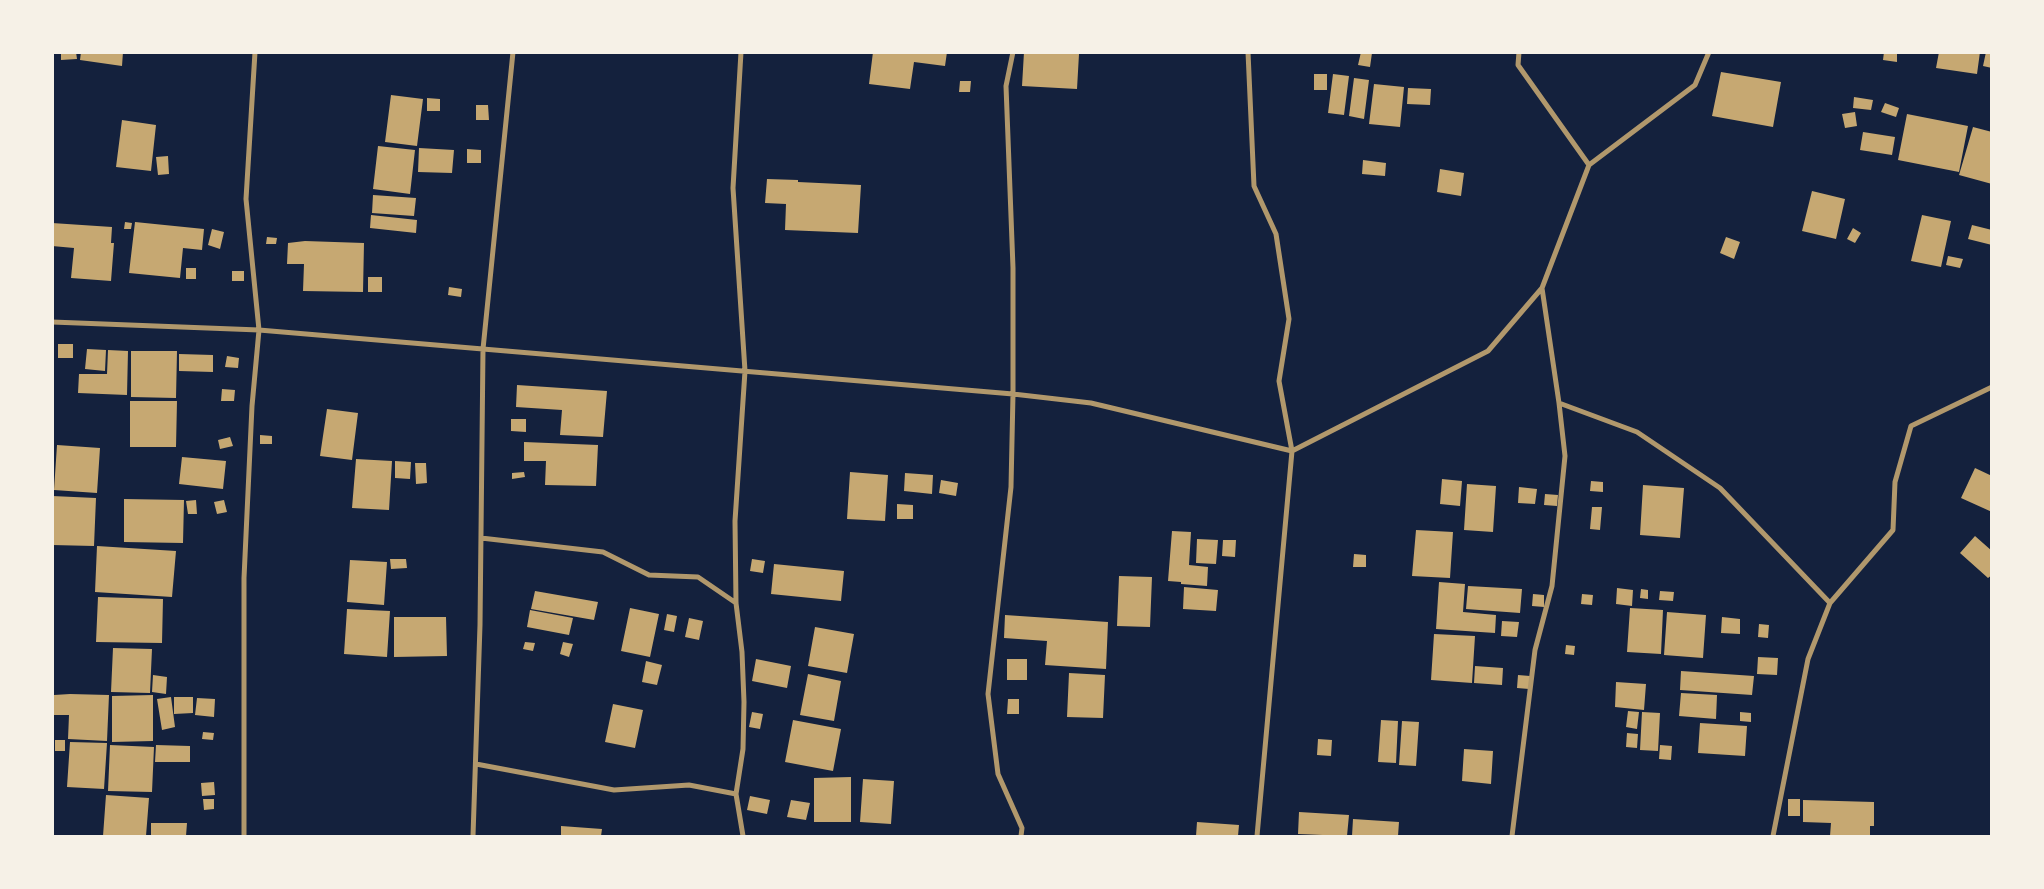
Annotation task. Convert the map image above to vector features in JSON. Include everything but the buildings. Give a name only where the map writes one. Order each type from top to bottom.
[{"type":"street","points":[[244,836],[244,578],[252,406],[259,330],[246,199],[255,52]]},
{"type":"street","points":[[473,836],[481,538],[483,349],[513,52]]},
{"type":"street","points":[[741,52],[734,188],[745,372],[735,522],[736,602],[742,652],[744,702],[743,749],[736,794],[743,836]]},
{"type":"street","points":[[1013,52],[1006,86],[1013,268],[1013,394],[1010,487],[988,694],[998,774],[1022,828],[1021,836]]},
{"type":"street","points":[[1248,52],[1254,186],[1276,234],[1289,319],[1279,381],[1292,451],[1257,836]]},
{"type":"street","points":[[1519,52],[1518,65],[1589,165]]},
{"type":"street","points":[[52,322],[259,330],[1013,394],[1091,403],[1292,451],[1488,351],[1542,288],[1589,165],[1695,85],[1709,52]]},
{"type":"street","points":[[1512,836],[1535,650],[1552,586],[1564,456],[1559,403],[1542,288]]},
{"type":"street","points":[[1773,836],[1808,659],[1830,603],[1893,530],[1895,482],[1911,426],[1992,387]]},
{"type":"street","points":[[1559,403],[1637,432],[1720,488],[1830,603]]},
{"type":"street","points":[[481,538],[603,552],[649,575],[698,578],[736,602]]},
{"type":"street","points":[[476,764],[614,790],[689,785],[736,794]]}]
